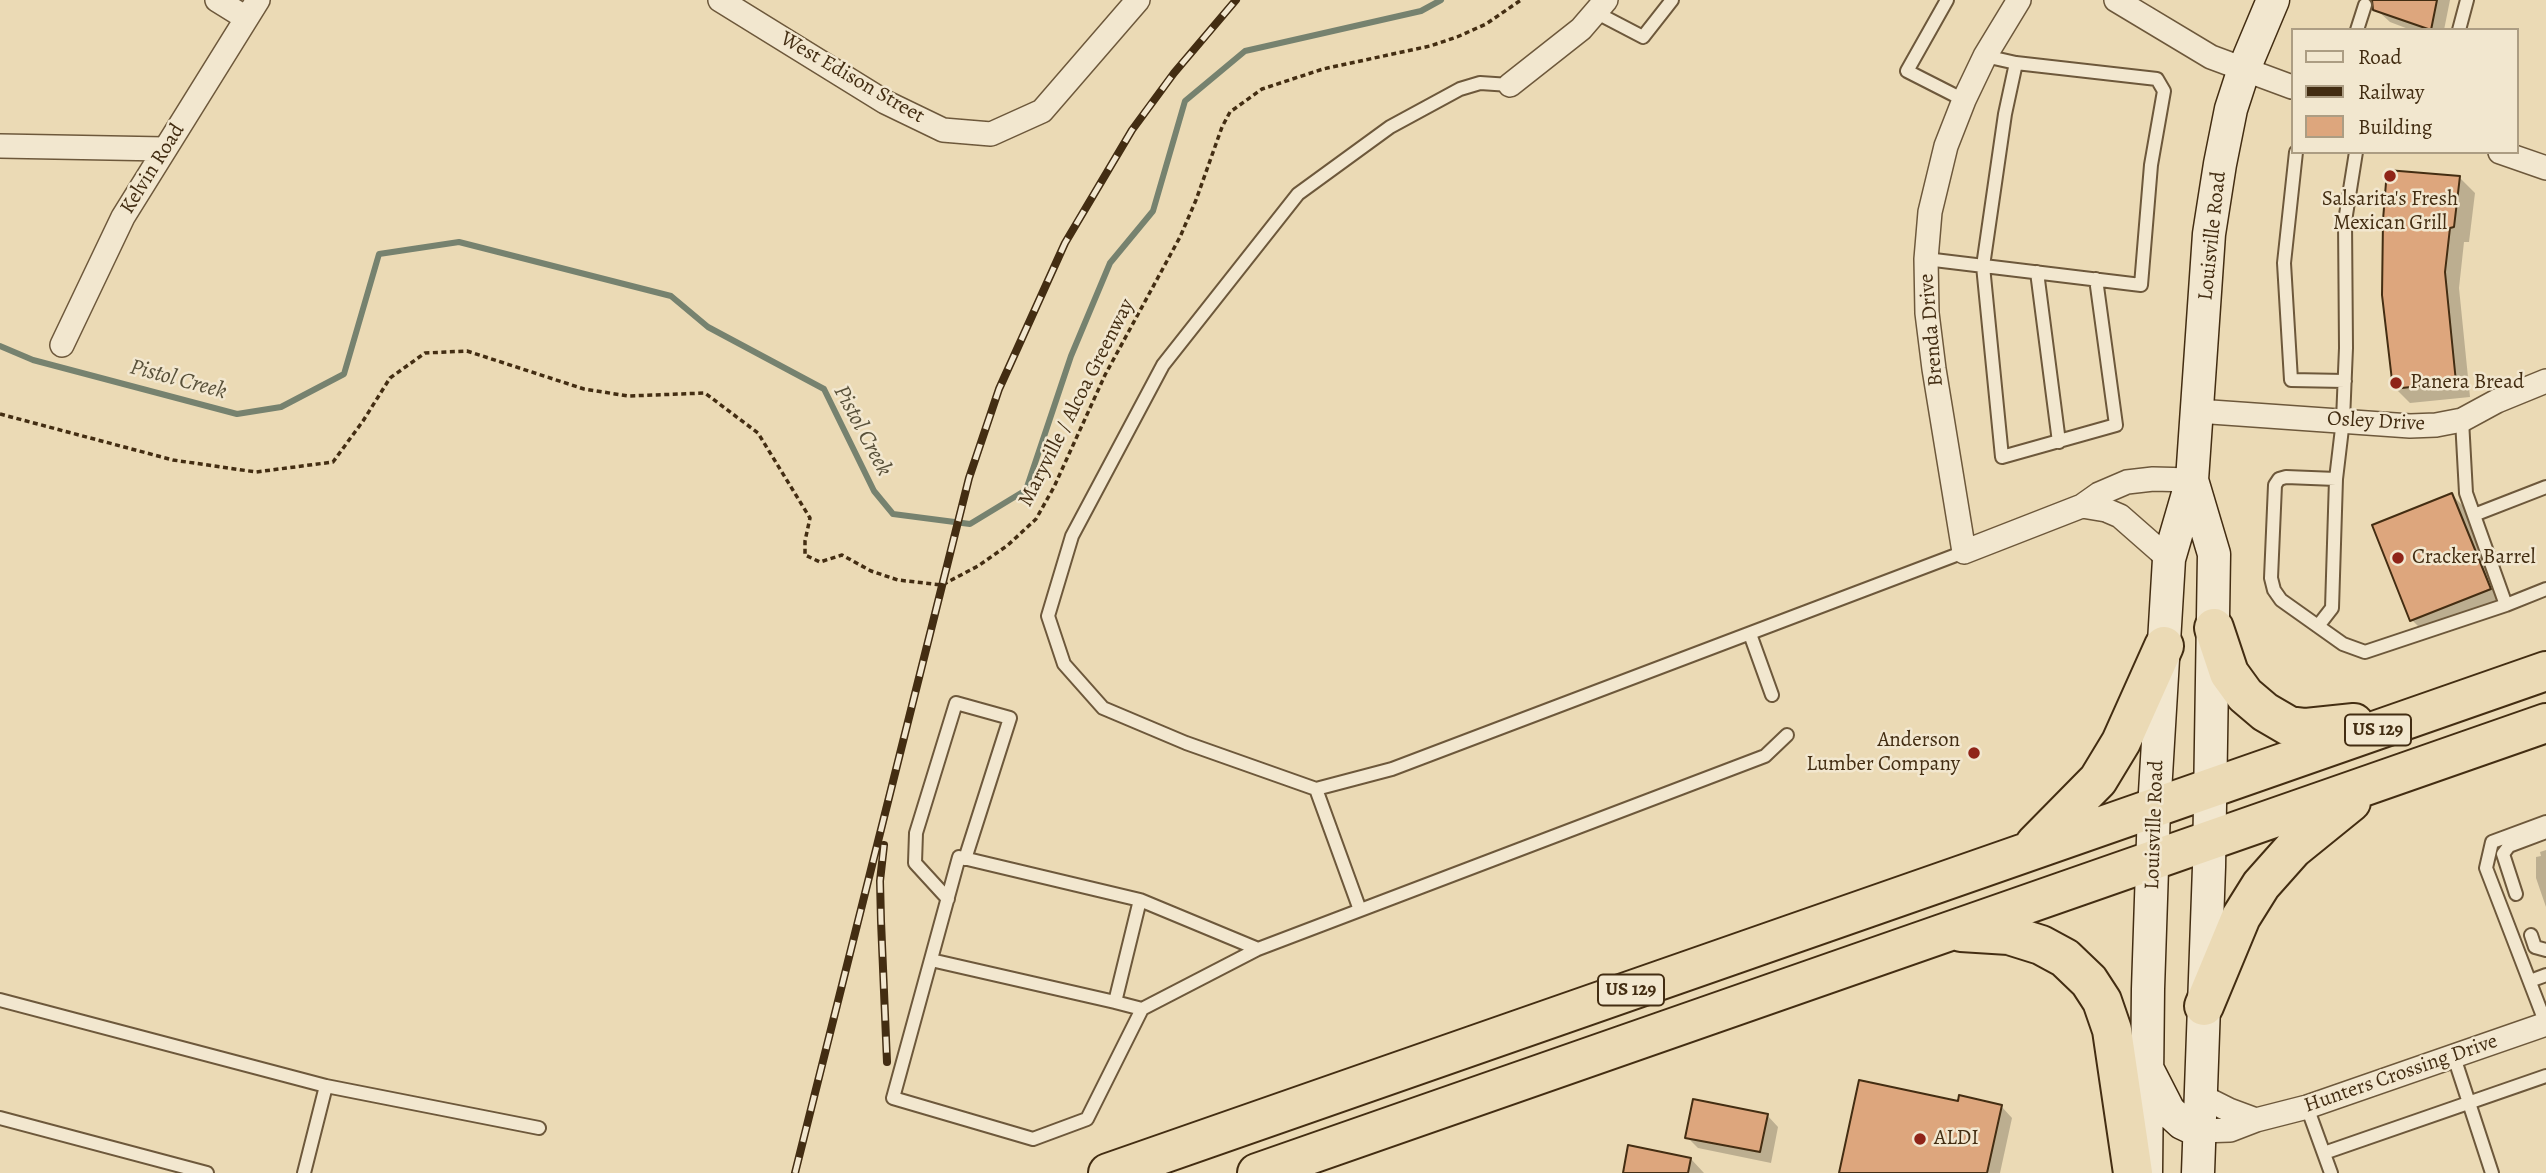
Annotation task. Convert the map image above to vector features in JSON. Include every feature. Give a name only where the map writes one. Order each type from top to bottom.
[{"type":"highway","points":[[2214,628],[2229,673],[2245,695],[2288,726],[2325,727],[2432,710]]},
{"type":"highway","points":[[2028,851],[2098,780],[2122,743],[2164,646]]},
{"type":"highway","name":"US 129","points":[[1108,1173],[2546,671]]},
{"type":"highway","name":"US 129","points":[[1257,1173],[2546,723]]},
{"type":"highway","points":[[2204,1006],[2236,928],[2261,885],[2293,849],[2374,784]]},
{"type":"highway","points":[[1948,931],[2009,935],[2041,945],[2065,958],[2089,981],[2102,1001],[2112,1030],[2133,1173]]},
{"type":"main road","name":"Louisville Road","points":[[2146,1173],[2154,809],[2169,559],[2192,480],[2209,234],[2231,109],[2244,69],[2273,0]]},
{"type":"main road","name":"Louisville Road","points":[[2192,480],[2214,554],[2210,840],[2198,1173]]},
{"type":"main road","points":[[2147,1068],[2169,1111],[2182,1123],[2199,1131]]},
{"type":"street","points":[[217,0],[252,9]]},
{"type":"street","name":"West Edison Street","points":[[720,0],[885,102],[943,130],[991,134],[1042,111],[1138,0]]},
{"type":"street","name":"Brenda Drive","points":[[1964,552],[1927,313],[1926,259],[1930,212],[1946,146],[1964,100],[1985,56],[2019,0]]},
{"type":"street","points":[[2116,0],[2211,57],[2290,86]]},
{"type":"street","points":[[1510,85],[1581,29],[1602,6]]},
{"type":"street","name":"Kelvin Road","points":[[62,345],[123,217],[252,9]]},
{"type":"street","points":[[0,146],[165,149]]},
{"type":"street","points":[[2506,154],[2546,167]]},
{"type":"street","name":"Osley Drive","points":[[2197,411],[2410,426],[2436,425],[2462,420],[2497,401],[2546,381]]},
{"type":"street","points":[[1964,552],[2082,506],[2099,494],[2127,482],[2153,479],[2192,480]]},
{"type":"street","points":[[2082,506],[2106,510],[2120,516],[2169,559]]},
{"type":"street","name":"Hunters Crossing Drive","points":[[2199,1131],[2230,1130],[2256,1120],[2307,1107],[2546,1024]]},
{"type":"street","points":[[2201,1096],[2256,1120]]},
{"type":"lane","points":[[1602,6],[1643,37],[1672,0]]},
{"type":"lane","points":[[1947,0],[1908,71],[1964,100]]},
{"type":"lane","points":[[2460,28],[2467,0]]},
{"type":"lane","points":[[2358,28],[2365,5]]},
{"type":"lane","points":[[1926,259],[2141,285],[2151,165],[2164,91],[2157,79],[2016,63],[1985,56]]},
{"type":"lane","points":[[2016,63],[2005,114],[1983,266],[2002,457],[2116,425],[2096,279]]},
{"type":"lane","points":[[1510,85],[1480,83],[1460,89],[1390,127],[1298,194],[1163,365],[1072,536],[1048,616],[1064,664],[1103,708],[1186,743],[1317,789],[1392,769],[1964,552]]},
{"type":"lane","points":[[2296,154],[2284,263],[2291,380],[2345,381]]},
{"type":"lane","points":[[2318,626],[2332,608],[2336,479],[2345,381],[2345,220],[2356,154]]},
{"type":"lane","points":[[2037,272],[2059,442]]},
{"type":"lane","points":[[2462,420],[2466,493],[2506,605]]},
{"type":"lane","points":[[2336,479],[2286,477],[2279,479],[2275,485],[2271,578],[2274,590],[2281,600],[2343,644],[2365,652],[2546,589]]},
{"type":"lane","points":[[2474,515],[2546,487]]},
{"type":"lane","points":[[1750,634],[1772,695]]},
{"type":"lane","points":[[948,899],[915,863],[916,832],[956,703],[1010,718],[965,859]]},
{"type":"lane","points":[[1258,949],[1140,900],[959,857],[893,1098],[1033,1139],[1087,1119],[1142,1009],[1258,949],[1765,756],[1787,735]]},
{"type":"lane","points":[[1317,789],[1360,910]]},
{"type":"lane","points":[[2546,822],[2492,842],[2486,868],[2546,1024]]},
{"type":"lane","points":[[2516,894],[2502,854],[2509,846],[2546,832]]},
{"type":"lane","points":[[1115,1002],[1140,900]]},
{"type":"lane","points":[[2531,935],[2535,947],[2546,950]]},
{"type":"lane","points":[[931,960],[1142,1009]]},
{"type":"lane","points":[[2530,981],[2546,975]]},
{"type":"lane","points":[[0,1000],[326,1086],[539,1128]]},
{"type":"lane","points":[[2454,1057],[2493,1173]]},
{"type":"lane","points":[[2324,1153],[2546,1076]]},
{"type":"lane","points":[[304,1173],[326,1086]]},
{"type":"lane","points":[[2307,1107],[2331,1173]]},
{"type":"lane","points":[[0,1118],[207,1173]]},
{"type":"path","name":"Maryville / Alcoa Greenway","points":[[0,414],[173,460],[256,472],[333,462],[390,378],[425,353],[467,351],[584,389],[628,396],[705,393],[758,433],[810,518],[806,555],[820,562],[842,555],[871,571],[898,579],[942,585],[978,566],[1008,545],[1036,519],[1054,488],[1105,375],[1180,237],[1230,112],[1262,89],[1323,69],[1430,46],[1457,37],[1486,24],[1521,0]]},
{"type":"building","points":[[2372,0],[2437,0],[2431,28],[2373,10]]},
{"type":"building","points":[[2387,170],[2460,176],[2445,272],[2456,382],[2393,389],[2382,295]]},
{"type":"building","points":[[2452,493],[2491,589],[2410,621],[2372,525]]},
{"type":"building","name":"ALDI","points":[[1859,1080],[1958,1101],[1959,1095],[2002,1105],[1987,1173],[1839,1173]]},
{"type":"building","points":[[1693,1099],[1768,1114],[1760,1152],[1685,1138]]},
{"type":"building","points":[[1628,1145],[1691,1158],[1688,1173],[1623,1173]]},
{"type":"waterway","name":"Pistol Creek","points":[[0,346],[33,360],[237,414],[281,407],[344,374],[379,254],[459,242],[671,296],[708,327],[824,389],[874,491],[893,514],[970,524],[1026,490],[1071,356],[1110,263],[1153,211],[1185,101],[1245,51],[1421,11],[1441,0]]},
{"type":"railway","points":[[795,1173],[969,478],[999,389],[1065,243],[1132,130],[1174,73],[1236,0]]},
{"type":"railway","points":[[884,845],[880,881],[887,1062]]},
{"type":"place","name":"Salsarita's Fresh Mexican Grill","points":[[2390,176]]},
{"type":"place","name":"Panera Bread","points":[[2396,383]]},
{"type":"place","name":"Cracker Barrel","points":[[2398,558]]},
{"type":"place","name":"Anderson Lumber Company","points":[[1974,753]]},
{"type":"place","name":"ALDI","points":[[1920,1139]]}]
